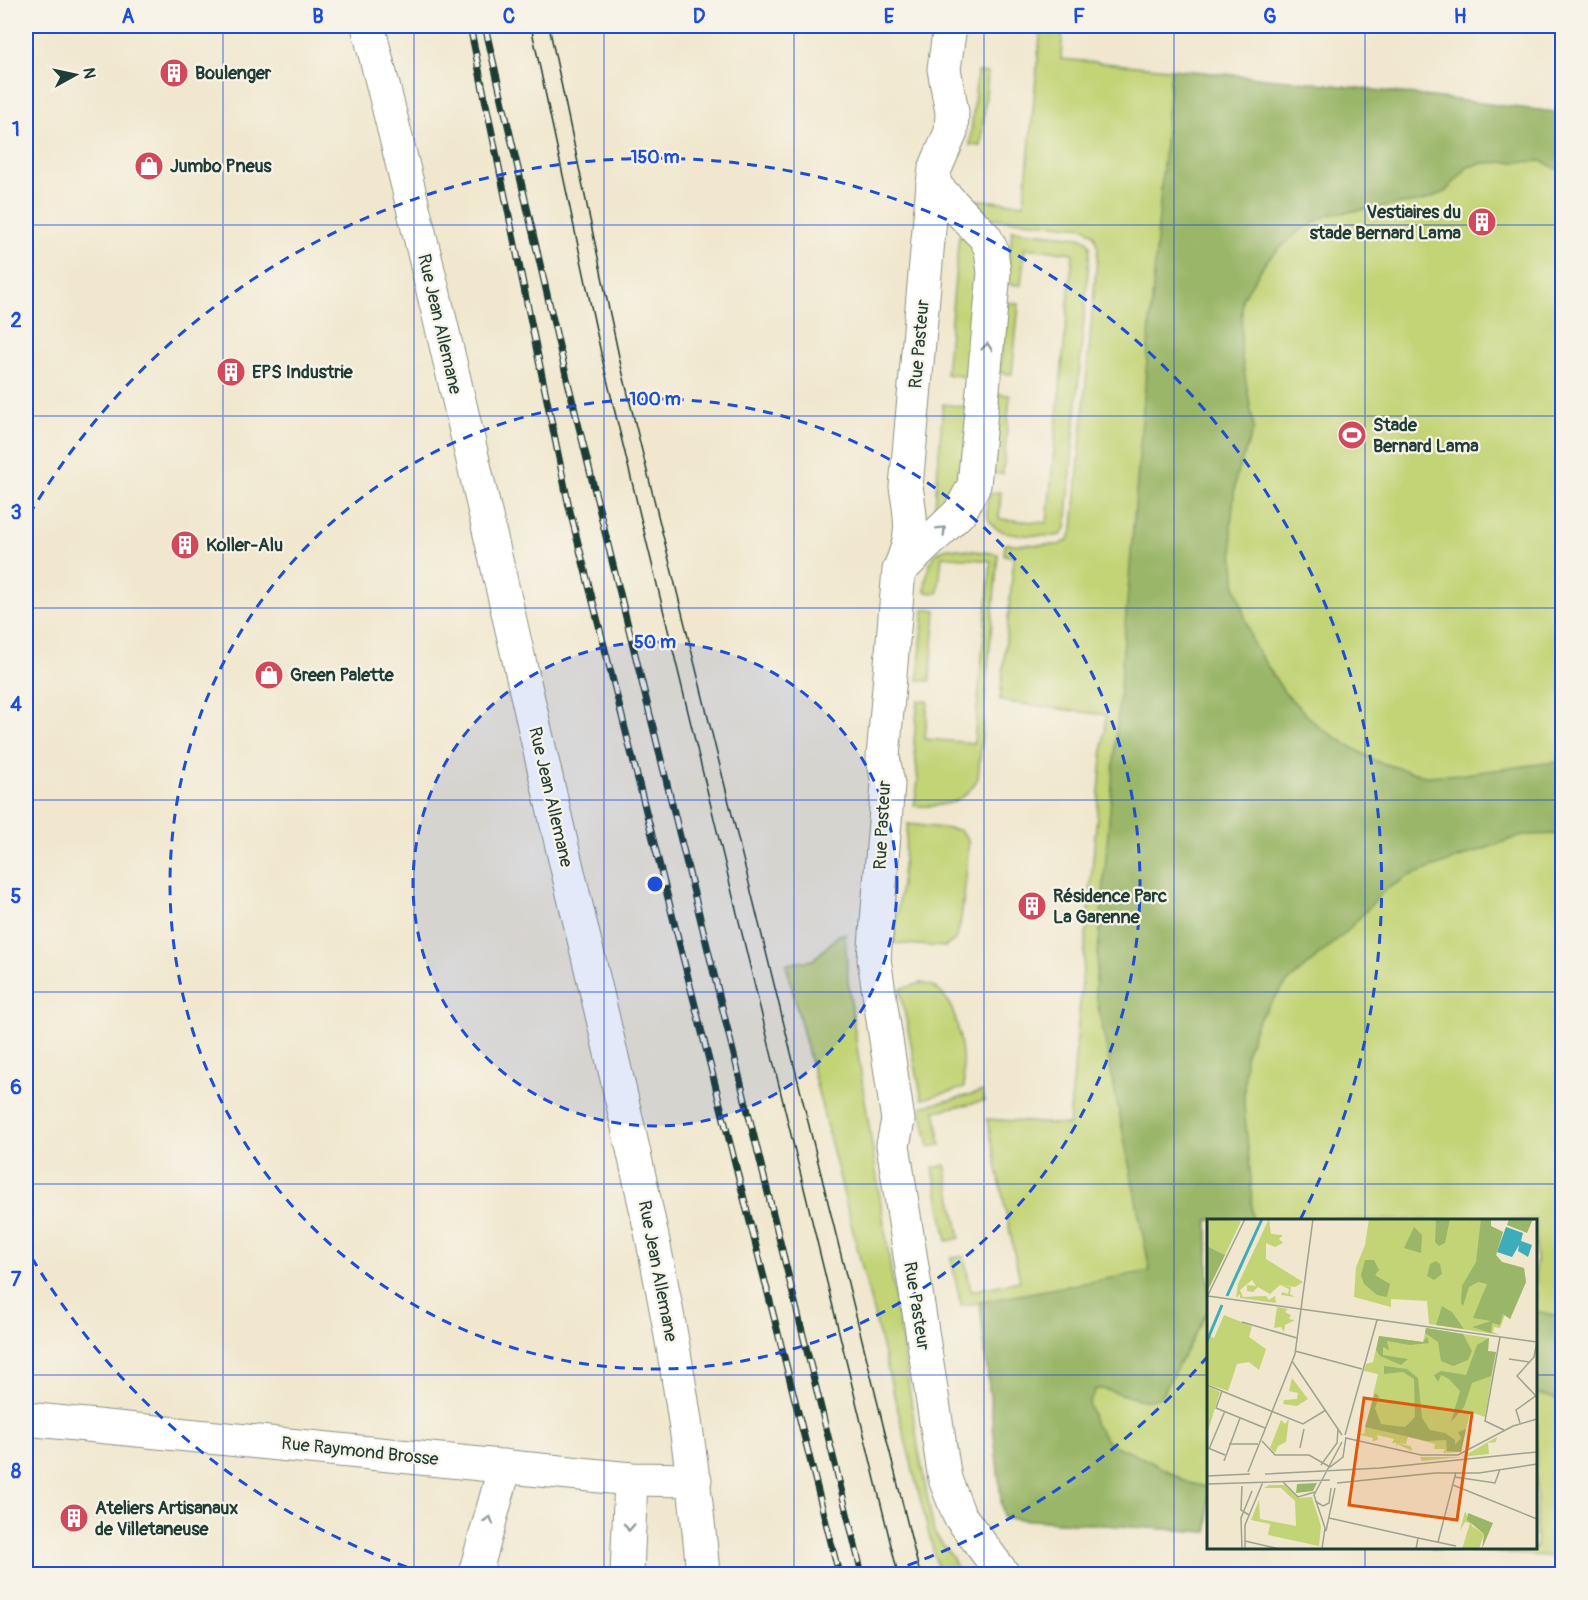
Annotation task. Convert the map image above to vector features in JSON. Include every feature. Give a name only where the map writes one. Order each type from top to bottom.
[{"type":"street","name":"Rue Jean Allemane","points":[[368,26],[419,231],[640,1182],[683,1395],[695,1480],[703,1575]]},
{"type":"street","name":"Rue Pasteur","points":[[950,26],[944,69],[952,112],[951,132],[935,169],[933,184],[906,487],[912,526],[908,551],[899,570],[883,757],[888,784],[874,935],[874,959],[898,1120],[892,1145],[945,1479],[959,1515],[1003,1575]]},
{"type":"street","points":[[899,570],[960,512],[974,485],[992,296],[994,273],[991,249],[985,237],[933,184]]},
{"type":"street","name":"Rue Raymond Brosse","points":[[26,1419],[631,1479],[695,1480]]},
{"type":"street","points":[[475,1575],[505,1466]]},
{"type":"street","points":[[627,1575],[631,1479]]},
{"type":"green space","points":[[1041,26],[1063,26],[1061,59],[1317,83],[1562,113],[1562,1557],[1445,1549],[1537,1549],[1537,1219],[1207,1219],[1207,1532],[1003,1518],[980,1303],[961,1305],[951,1258],[964,1256],[971,1291],[1020,1281],[987,1119],[1069,1125],[1106,715],[1000,701],[1014,557],[1004,555],[1005,544],[1059,545],[1068,540],[1073,529],[1098,248],[1094,235],[1085,227],[990,218],[976,200],[1024,204]]},
{"type":"green space","points":[[1171,69],[1317,83],[1562,113],[1562,172],[1542,161],[1483,163],[1468,167],[1445,192],[1423,201],[1328,215],[1300,230],[1267,260],[1242,299],[1241,353],[1254,428],[1236,476],[1231,526],[1236,587],[1253,644],[1284,692],[1320,728],[1375,761],[1425,776],[1465,774],[1562,761],[1562,834],[1523,835],[1409,876],[1385,890],[1348,930],[1287,983],[1257,1022],[1245,1057],[1244,1105],[1252,1219],[1207,1219],[1207,1312],[1162,1395],[1146,1400],[1096,1389],[1089,1404],[1095,1425],[1109,1443],[1189,1483],[1207,1487],[1207,1532],[1003,1518],[980,1302],[1150,1271],[1095,990]]},
{"type":"green space","points":[[977,72],[988,73],[981,146],[970,145]]},
{"type":"green space","points":[[1012,230],[1079,237],[1087,240],[1090,247],[1066,528],[1061,535],[1024,535],[1004,532],[990,521],[987,512],[987,502],[991,493],[1001,492],[999,519],[1047,523],[1073,253],[1025,248],[1021,285],[1007,284]]},
{"type":"green space","points":[[959,235],[971,243],[983,268],[975,378],[946,374]]},
{"type":"green space","points":[[1006,303],[1019,304],[1012,374],[1000,373]]},
{"type":"green space","points":[[997,394],[1010,395],[1003,474],[990,473]]},
{"type":"green space","points":[[943,404],[971,408],[965,484],[934,518]]},
{"type":"green space","points":[[949,548],[998,554],[978,778],[966,794],[959,799],[942,805],[914,806],[918,782],[914,741],[918,700],[928,701],[925,739],[974,743],[991,561],[942,556],[938,593],[925,592],[927,571],[932,559],[942,550]]},
{"type":"green space","points":[[924,609],[936,610],[930,681],[918,680]]},
{"type":"green space","points":[[908,824],[959,830],[968,839],[961,919],[956,938],[945,947],[894,943]]},
{"type":"green space","points":[[845,934],[848,981],[858,1054],[919,1453],[934,1533],[952,1557],[960,1574],[939,1574],[786,964],[813,960],[839,935]]},
{"type":"green space","points":[[921,983],[934,987],[952,1010],[961,1042],[964,1088],[922,1099],[900,989]]},
{"type":"green space","points":[[982,1092],[984,1101],[935,1111],[941,1145],[929,1147],[921,1107]]},
{"type":"green space","points":[[945,1165],[960,1238],[947,1241],[933,1168]]},
{"type":"green space","points":[[1537,1311],[1562,1317],[1562,1401],[1537,1393]]},
{"type":"tram line","points":[[531,26],[604,367],[898,1574]]},
{"type":"tram line","points":[[549,26],[621,366],[920,1574]]},
{"type":"railway","points":[[470,26],[569,507],[839,1574]]},
{"type":"railway","points":[[485,26],[560,350],[862,1574]]},
{"type":"place","name":"Boulenger","points":[[174,73]]},
{"type":"place","name":"Jumbo Pneus","points":[[149,166]]},
{"type":"place","name":"Vestiaires du stade Bernard Lama","points":[[1482,222]]},
{"type":"place","name":"EPS Industrie","points":[[231,372]]},
{"type":"place","name":"Stade Bernard Lama","points":[[1352,435]]},
{"type":"place","name":"Koller-Alu","points":[[185,545]]},
{"type":"place","name":"Green Palette","points":[[269,675]]},
{"type":"place","name":"Résidence Parc La Garenne","points":[[1032,906]]},
{"type":"place","name":"Ateliers Artisanaux de Villetaneuse","points":[[74,1518]]}]
